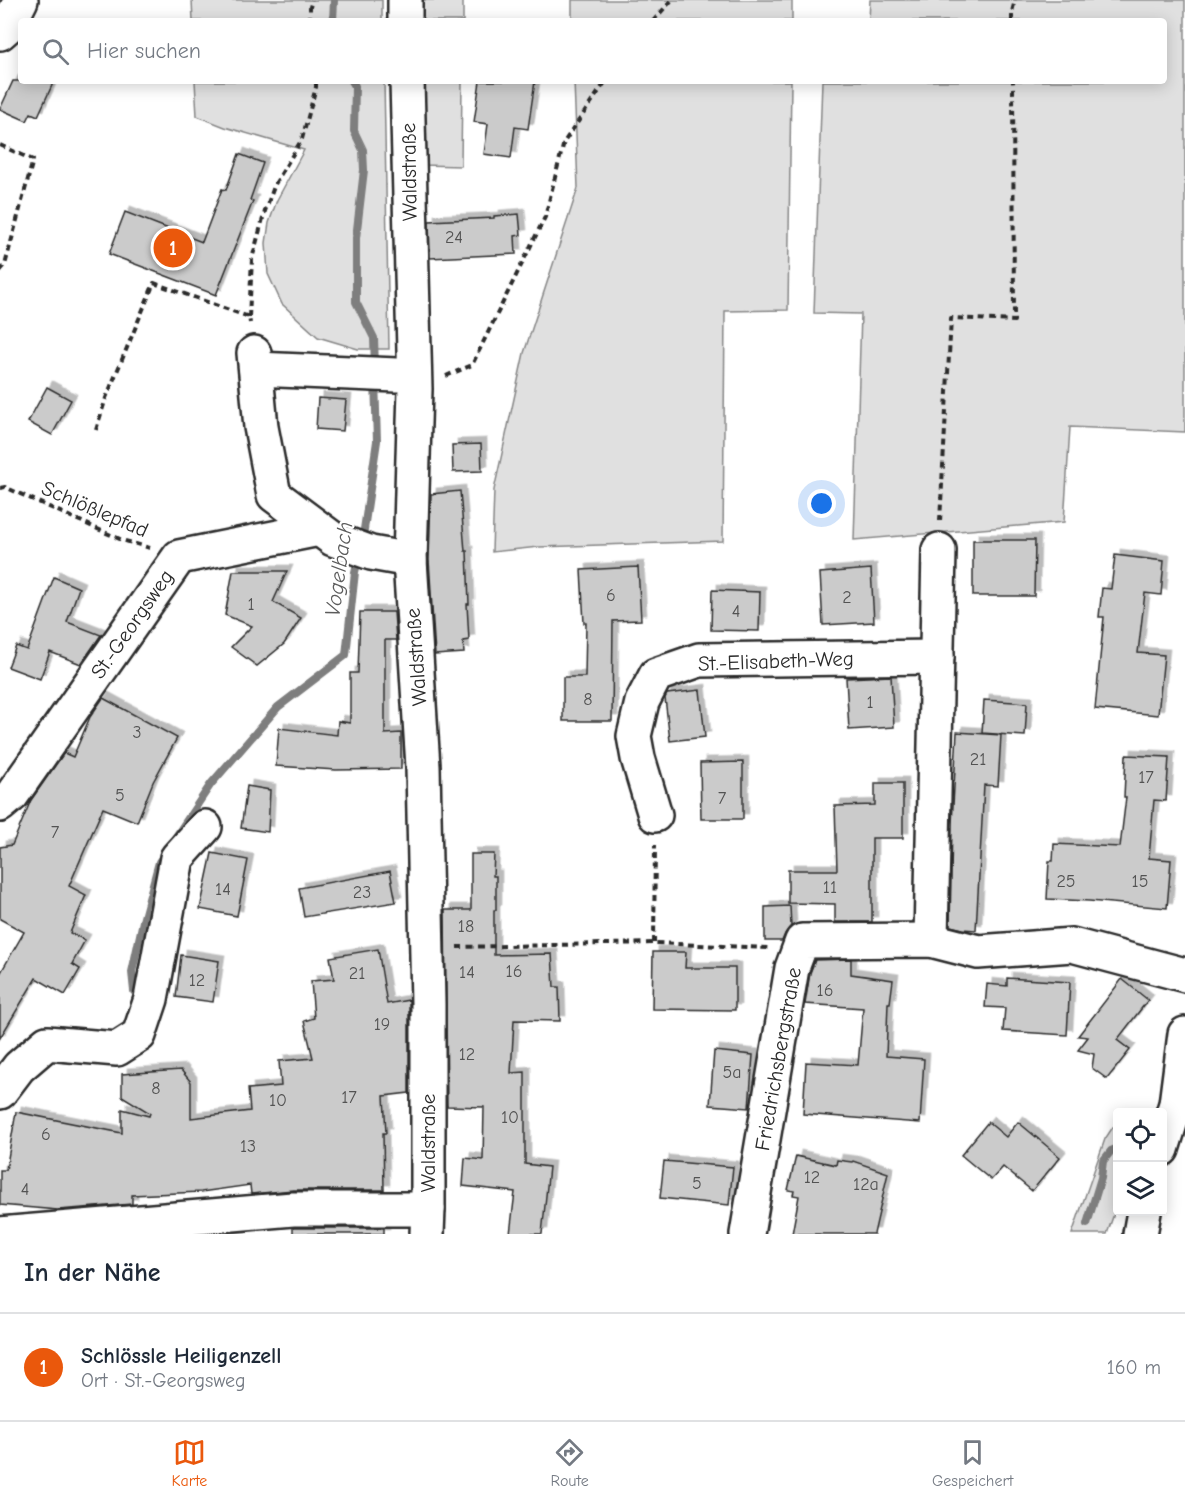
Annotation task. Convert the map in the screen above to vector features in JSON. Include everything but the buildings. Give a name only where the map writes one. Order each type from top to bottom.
[{"type":"street","points":[[0,33],[8,26],[21,0]]},
{"type":"street","points":[[405,0],[405,18]]},
{"type":"street","name":"Waldstraße","points":[[407,84],[415,389],[410,560],[423,767],[427,948],[428,1221]]},
{"type":"street","points":[[383,375],[255,361],[261,427],[274,495],[326,534],[371,553],[410,560]]},
{"type":"street","name":"St.-Georgsweg","points":[[0,805],[12,795],[179,557],[326,534]]},
{"type":"street","points":[[931,940],[939,550]]},
{"type":"street","name":"St.-Elisabeth-Weg","points":[[655,814],[638,758],[634,736],[642,702],[656,675],[699,660],[937,657]]},
{"type":"street","points":[[0,1092],[20,1067],[47,1043],[117,1049],[139,1035],[151,999],[177,858],[205,827]]},
{"type":"street","name":"Friedrichsbergstraße","points":[[747,1234],[792,968],[802,941],[931,940],[978,952],[1072,945],[1185,975]]},
{"type":"street","points":[[1167,1133],[1176,1104],[1185,1034]]},
{"type":"street","points":[[0,1234],[293,1209],[428,1221]]},
{"type":"street","points":[[1140,1234],[1143,1216]]},
{"type":"path","points":[[310,18],[312,0]]},
{"type":"path","points":[[656,18],[672,0]]},
{"type":"path","points":[[1012,18],[1015,0]]},
{"type":"path","points":[[255,361],[249,317],[252,259],[275,184],[302,139],[316,84]]},
{"type":"path","points":[[472,365],[545,217],[564,142],[604,84]]},
{"type":"path","points":[[939,550],[951,318],[1014,321],[1013,84]]},
{"type":"path","points":[[0,145],[33,160],[5,265],[0,271]]},
{"type":"path","points":[[96,430],[106,398],[154,283],[249,317]]},
{"type":"path","name":"Schlößlepfad","points":[[0,488],[5,487],[122,540],[179,557]]},
{"type":"path","points":[[654,943],[655,814]]},
{"type":"path","points":[[427,948],[654,943],[771,948],[802,941]]},
{"type":"shaded area","points":[[192,0],[382,0],[382,18],[193,18]]},
{"type":"shaded area","points":[[416,0],[463,0],[463,18],[417,18]]},
{"type":"shaded area","points":[[572,0],[792,0],[792,18],[572,18]]},
{"type":"shaded area","points":[[870,0],[1185,0],[1185,432],[1070,427],[1064,522],[854,540],[861,314],[814,313],[822,84],[1167,84],[1167,18],[869,18]]},
{"type":"shaded area","points":[[195,84],[384,84],[389,349],[358,349],[318,337],[282,304],[268,274],[266,243],[269,223],[277,200],[304,150],[225,127],[197,116]]},
{"type":"shaded area","points":[[419,84],[462,84],[461,166],[422,165]]},
{"type":"shaded area","points":[[574,84],[791,84],[788,310],[725,311],[723,541],[539,547],[492,552],[494,490],[524,353],[578,188]]},
{"type":"shaded area","points":[[1113,1127],[1113,1216],[1107,1234],[1072,1234],[1105,1139]]},
{"type":"waterway","name":"Vogelbach","points":[[333,18],[334,0]]},
{"type":"waterway","name":"Vogelbach","points":[[354,84],[354,131],[363,150],[364,170],[356,238],[356,302],[374,338],[375,367]]},
{"type":"waterway","name":"Vogelbach","points":[[362,543],[377,441],[375,380]]},
{"type":"waterway","name":"Vogelbach","points":[[175,838],[211,784],[278,707],[346,655],[355,572],[359,556]]},
{"type":"waterway","name":"Vogelbach","points":[[134,991],[132,972],[143,921],[159,862],[165,854]]},
{"type":"waterway","points":[[1087,1224],[1101,1178],[1103,1161],[1113,1150]]},
{"type":"place","name":"Schlössle Heiligenzell","points":[[173,248]]}]
